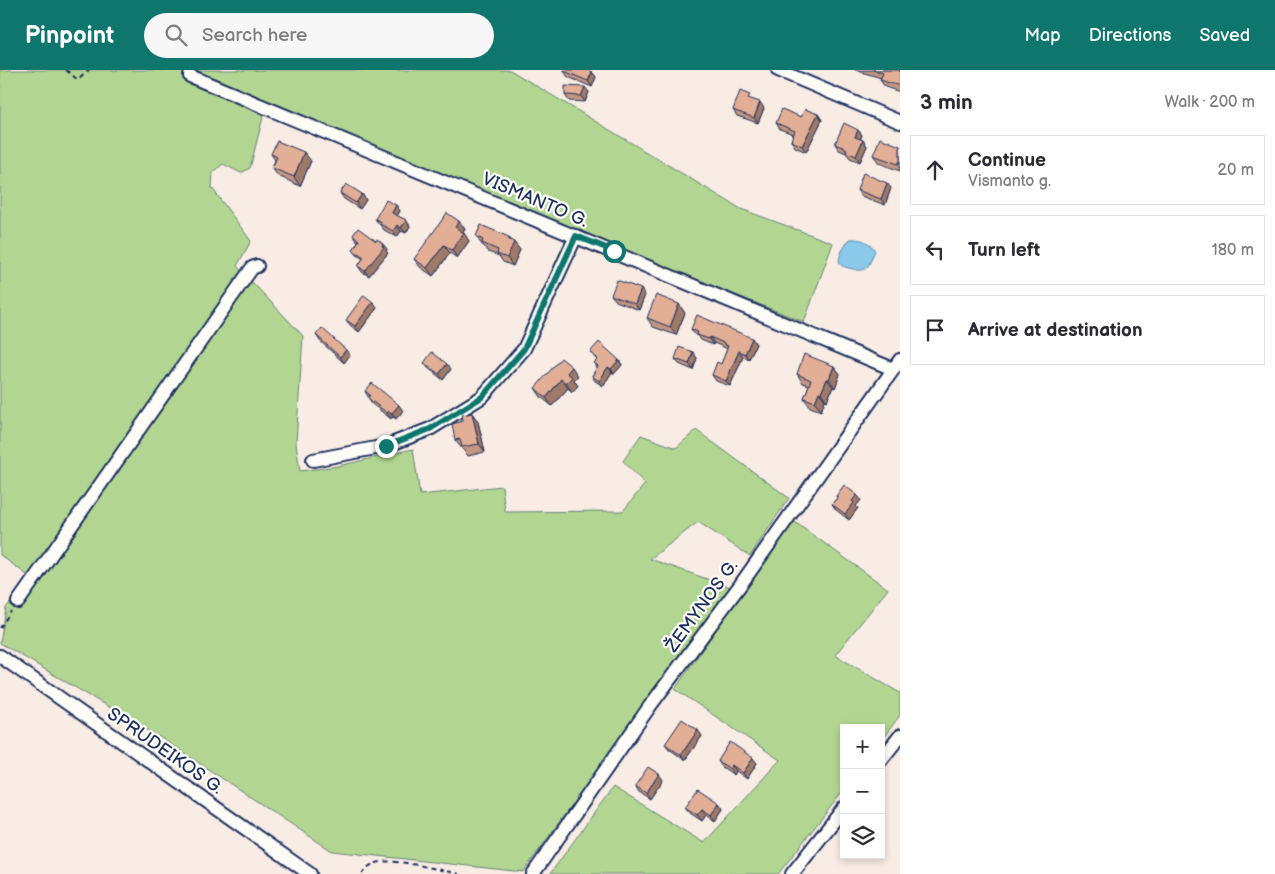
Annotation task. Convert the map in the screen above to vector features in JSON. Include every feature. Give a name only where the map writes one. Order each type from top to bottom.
[{"type":"street","points":[[778,70],[900,122]]},
{"type":"street","name":"VISMANTO G.","points":[[190,76],[576,236],[897,364]]},
{"type":"street","points":[[313,460],[386,446],[430,429],[482,397],[524,349],[576,236]]},
{"type":"street","points":[[18,602],[252,268],[258,266]]},
{"type":"street","name":"ŽEMYNOS G.","points":[[533,874],[650,706],[741,584],[897,364]]},
{"type":"street","name":"SPRUDEIKOS G.","points":[[0,656],[310,874]]},
{"type":"street","points":[[885,755],[900,736]]},
{"type":"street","points":[[792,874],[840,813]]},
{"type":"path","points":[[66,70],[78,80],[89,70]]},
{"type":"path","points":[[0,628],[18,602]]},
{"type":"path","points":[[362,874],[372,864],[382,861],[459,874]]},
{"type":"green space","points":[[0,70],[510,70],[741,209],[833,243],[804,322],[514,207],[271,103],[263,117],[250,168],[241,173],[223,164],[213,172],[212,188],[251,241],[237,266],[303,336],[296,443],[300,471],[338,466],[413,449],[420,495],[502,486],[505,512],[623,511],[645,484],[623,461],[641,435],[676,448],[696,430],[789,498],[750,556],[698,522],[650,559],[730,587],[523,872],[332,851],[161,738],[0,643],[6,608],[30,577],[0,555]]},
{"type":"green space","points":[[792,520],[888,589],[835,655],[900,693],[900,715],[885,736],[885,724],[840,724],[840,795],[778,874],[550,874],[613,787],[704,843],[780,760],[675,689]]},
{"type":"water","points":[[850,239],[865,241],[875,251],[867,268],[859,270],[841,265],[839,259]]},
{"type":"building","points":[[564,70],[588,70],[592,72],[588,81]]},
{"type":"building","points":[[873,70],[900,70],[900,86],[880,80],[883,73]]},
{"type":"building","points":[[565,86],[585,87],[581,96],[565,95]]},
{"type":"building","points":[[740,91],[750,95],[748,98],[760,102],[754,118],[733,110]]},
{"type":"building","points":[[782,109],[801,117],[805,109],[818,114],[802,146],[791,141],[795,131],[776,123]]},
{"type":"building","points":[[844,123],[858,130],[855,137],[863,140],[856,156],[846,152],[847,149],[835,144]]},
{"type":"building","points":[[880,138],[900,146],[900,162],[898,164],[873,155]]},
{"type":"building","points":[[277,141],[304,152],[294,177],[272,168],[277,157],[271,154]]},
{"type":"building","points":[[863,173],[887,183],[881,199],[857,190]]},
{"type":"building","points":[[346,184],[362,194],[356,203],[340,193]]},
{"type":"building","points":[[386,200],[396,205],[392,213],[406,220],[401,228],[397,225],[393,231],[375,219]]},
{"type":"building","points":[[447,213],[459,221],[455,227],[464,233],[452,250],[444,245],[427,268],[414,259]]},
{"type":"building","points":[[481,225],[509,237],[508,239],[514,242],[507,258],[497,254],[498,250],[482,243],[483,240],[476,236]]},
{"type":"building","points":[[358,228],[376,241],[377,239],[384,247],[365,271],[358,266],[364,257],[353,250],[359,240],[353,235]]},
{"type":"building","points":[[617,280],[641,289],[635,304],[611,295]]},
{"type":"building","points":[[364,295],[373,302],[355,326],[346,320]]},
{"type":"building","points":[[656,295],[679,304],[670,327],[647,318]]},
{"type":"building","points":[[697,315],[752,338],[745,354],[739,351],[726,381],[712,375],[717,362],[721,364],[728,346],[710,337],[709,339],[697,335],[698,332],[691,329]]},
{"type":"building","points":[[322,328],[346,350],[340,357],[316,335]]},
{"type":"building","points":[[599,342],[619,360],[611,369],[608,367],[599,381],[592,376],[598,366],[594,363],[598,359],[590,352]]},
{"type":"building","points":[[679,347],[693,352],[689,364],[675,359]]},
{"type":"building","points":[[432,352],[447,364],[439,374],[424,363]]},
{"type":"building","points":[[804,354],[834,366],[829,379],[827,379],[821,393],[819,392],[815,402],[804,398],[811,380],[797,374]]},
{"type":"building","points":[[561,358],[572,367],[567,373],[572,377],[566,383],[561,379],[546,398],[535,388]]},
{"type":"building","points":[[372,383],[399,405],[392,413],[389,411],[387,413],[368,398],[370,395],[365,391]]},
{"type":"building","points":[[472,413],[479,444],[462,447],[460,439],[455,440],[452,424],[463,421],[462,415]]},
{"type":"building","points":[[844,485],[857,495],[852,501],[854,503],[845,514],[832,504]]},
{"type":"building","points":[[682,719],[698,730],[681,755],[665,744]]},
{"type":"building","points":[[730,742],[753,758],[743,773],[732,765],[730,769],[718,761]]},
{"type":"building","points":[[648,767],[659,774],[646,793],[635,786]]},
{"type":"building","points":[[698,789],[719,803],[711,815],[702,809],[697,815],[685,807]]},
{"type":"route","points":[[386,446],[430,429],[482,397],[524,349],[576,236],[614,251]]}]
